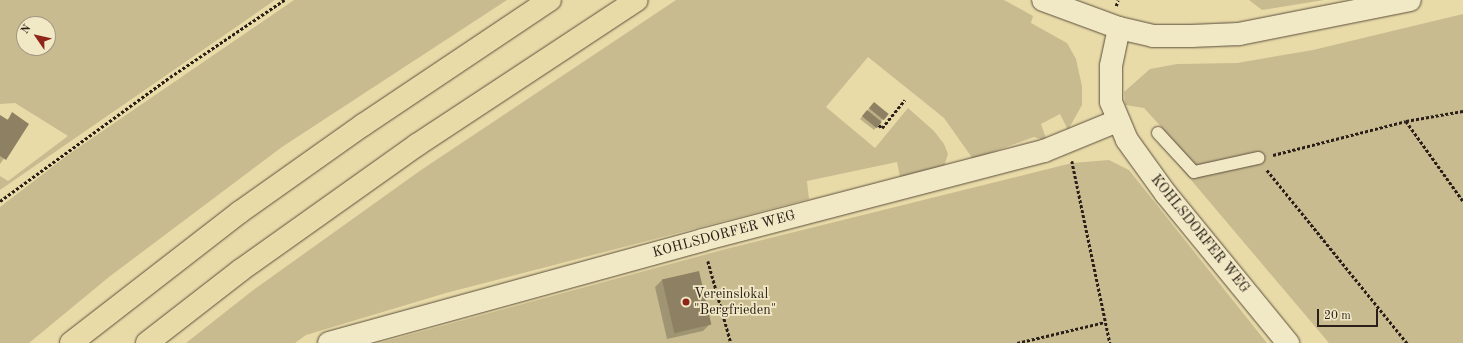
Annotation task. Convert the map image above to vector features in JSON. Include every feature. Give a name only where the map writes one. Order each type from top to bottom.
[{"type":"highway","points":[[71,343],[240,212],[363,125],[550,0]]},
{"type":"highway","points":[[147,343],[241,270],[417,145],[637,0]]},
{"type":"street","points":[[1043,0],[1119,28],[1154,36],[1239,34],[1410,0]]},
{"type":"street","name":"KOHLSDORFER WEG","points":[[1119,28],[1109,81],[1111,102],[1127,140],[1166,194],[1288,343]]},
{"type":"street","name":"KOHLSDORFER WEG","points":[[329,343],[702,240],[1044,151],[1118,121]]},
{"type":"lane","points":[[1158,133],[1194,172],[1258,158]]},
{"type":"path","points":[[0,201],[164,81],[284,0]]},
{"type":"path","points":[[879,125],[882,128],[905,100]]},
{"type":"path","points":[[1407,343],[1258,158],[1406,121],[1463,111]]},
{"type":"path","points":[[1406,121],[1463,200]]},
{"type":"path","points":[[1068,142],[1110,343]]},
{"type":"path","points":[[702,240],[731,343]]},
{"type":"path","points":[[1017,343],[1106,322]]},
{"type":"shaded area","points":[[0,0],[275,0],[0,190],[0,176],[8,181],[68,136],[15,103],[0,104]]},
{"type":"shaded area","points":[[294,0],[507,0],[282,147],[109,277],[29,343],[0,343],[0,207],[69,154]]},
{"type":"shaded area","points":[[676,0],[1004,0],[1033,16],[1031,23],[1067,43],[1076,59],[1082,86],[1082,105],[1068,130],[1060,114],[1041,124],[1047,141],[1034,137],[973,159],[944,118],[868,57],[826,107],[875,148],[908,108],[934,131],[944,144],[948,154],[944,166],[933,172],[900,177],[897,162],[807,181],[809,199],[446,293],[306,335],[295,343],[186,343],[252,291],[421,170]]},
{"type":"shaded area","points":[[1249,0],[1324,0],[1262,10]]},
{"type":"shaded area","points":[[1463,14],[1463,343],[1329,343],[1153,135],[1164,130],[1144,108],[1125,105],[1124,92],[1150,69],[1177,64],[1237,63],[1313,50]]},
{"type":"shaded area","points":[[1109,160],[1129,170],[1267,343],[379,343],[722,250],[1072,163]]},
{"type":"building","points":[[874,102],[889,114],[884,120],[869,108]]},
{"type":"building","points":[[867,110],[882,122],[877,128],[862,116]]},
{"type":"building","points":[[12,112],[29,124],[6,160],[0,156],[0,115],[8,120]]},
{"type":"building","name":"Vereinslokal \"Bergfrieden\"","points":[[699,271],[711,325],[674,333],[662,280]]},
{"type":"place","name":"Vereinslokal \"Bergfrieden\"","points":[[686,302]]}]
